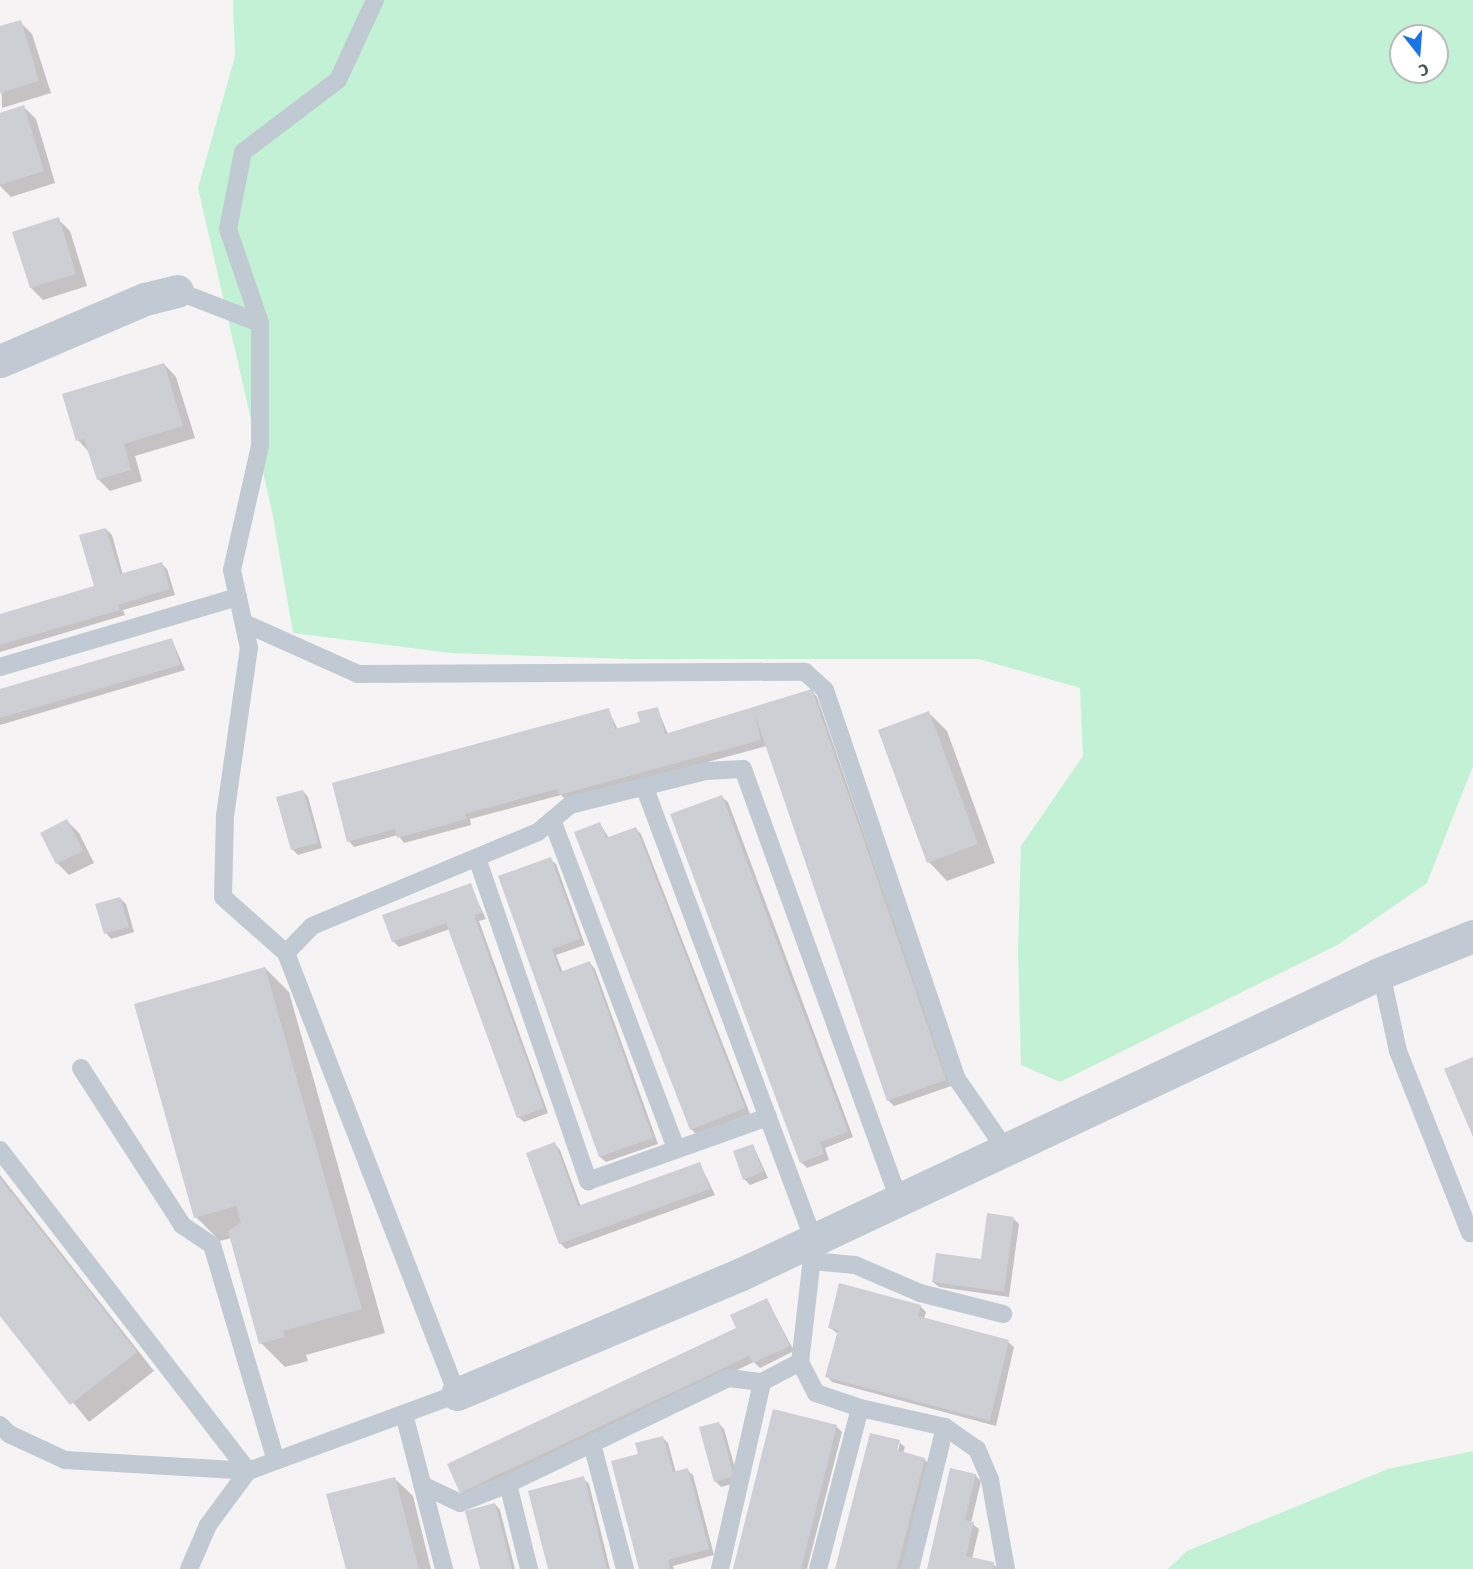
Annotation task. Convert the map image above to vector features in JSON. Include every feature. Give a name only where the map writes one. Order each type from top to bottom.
[{"type":"street","points":[[0,361],[145,299],[177,291]]},
{"type":"street","points":[[457,1394],[813,1251],[898,1200],[1382,974],[1473,936]]},
{"type":"lane","points":[[0,1425],[9,1434],[65,1460],[248,1471],[457,1394],[286,953],[224,897],[225,816],[249,648],[232,570],[260,446],[260,323],[228,229],[243,152],[338,80],[375,0]]},
{"type":"lane","points":[[177,291],[260,323]]},
{"type":"lane","points":[[0,667],[238,597]]},
{"type":"lane","points":[[244,623],[358,674],[805,672],[825,690],[957,1079],[1006,1150]]},
{"type":"lane","points":[[286,953],[312,926],[538,832],[570,805],[706,771],[743,769],[898,1200]]},
{"type":"lane","points":[[644,786],[768,1117],[813,1251],[800,1362],[816,1393],[860,1408],[945,1427],[977,1449],[990,1480],[1006,1569]]},
{"type":"lane","points":[[552,820],[676,1149]]},
{"type":"lane","points":[[477,858],[588,1181],[768,1117]]},
{"type":"lane","points":[[1382,974],[1398,1051],[1470,1233]]},
{"type":"lane","points":[[81,1068],[182,1225],[212,1245],[276,1461]]},
{"type":"lane","points":[[0,1150],[248,1471]]},
{"type":"lane","points":[[813,1251],[855,1265],[920,1293],[1003,1314]]},
{"type":"lane","points":[[422,1485],[460,1503],[508,1484],[728,1378],[762,1382],[800,1362]]},
{"type":"lane","points":[[720,1569],[762,1382]]},
{"type":"lane","points":[[818,1569],[860,1408]]},
{"type":"lane","points":[[404,1414],[444,1569]]},
{"type":"lane","points":[[910,1569],[945,1427]]},
{"type":"lane","points":[[592,1444],[625,1569]]},
{"type":"lane","points":[[189,1569],[208,1525],[248,1471]]},
{"type":"lane","points":[[508,1484],[529,1569]]},
{"type":"green space","points":[[233,0],[1473,0],[1473,766],[1427,883],[1339,944],[1060,1082],[1021,1065],[1018,950],[1021,846],[1083,756],[1080,688],[979,659],[630,659],[451,653],[293,633],[272,511],[198,188],[235,56]]},
{"type":"green space","points":[[1473,1451],[1473,1569],[1168,1569],[1187,1551],[1388,1469]]},
{"type":"building","points":[[21,20],[39,81],[0,93],[0,26]]},
{"type":"building","points":[[24,105],[44,171],[0,185],[0,113]]},
{"type":"building","points":[[59,217],[76,274],[30,288],[12,232]]},
{"type":"building","points":[[164,363],[183,426],[124,444],[131,470],[97,480],[84,439],[76,441],[62,394]]},
{"type":"building","points":[[106,528],[120,574],[162,562],[170,589],[118,605],[120,610],[0,645],[0,614],[94,586],[79,535]]},
{"type":"building","points":[[172,638],[180,665],[0,718],[0,689]]},
{"type":"building","points":[[812,689],[946,1080],[887,1101],[755,715],[761,740],[559,795],[557,789],[465,814],[467,819],[397,838],[395,829],[347,842],[332,783],[609,708],[615,729],[640,722],[637,712],[658,707],[665,734]]},
{"type":"building","points":[[929,711],[978,844],[927,863],[878,730]]},
{"type":"building","points":[[303,790],[318,843],[291,850],[276,797]]},
{"type":"building","points":[[722,795],[848,1132],[820,1142],[824,1154],[800,1163],[670,814]]},
{"type":"building","points":[[67,819],[83,851],[56,864],[40,833]]},
{"type":"building","points":[[600,822],[606,838],[636,827],[745,1108],[690,1130],[574,832]]},
{"type":"building","points":[[551,857],[580,939],[552,949],[560,972],[590,961],[653,1138],[599,1157],[498,876]]},
{"type":"building","points":[[471,883],[482,913],[474,915],[544,1108],[517,1118],[446,923],[392,942],[382,915]]},
{"type":"building","points":[[120,897],[129,927],[104,934],[95,904]]},
{"type":"building","points":[[265,967],[362,1309],[283,1331],[285,1337],[259,1344],[228,1231],[241,1223],[236,1206],[194,1218],[134,1004]]},
{"type":"building","points":[[1473,1057],[1473,1137],[1444,1069]]},
{"type":"building","points":[[555,1142],[578,1206],[700,1162],[710,1189],[559,1244],[526,1153]]},
{"type":"building","points":[[753,1144],[763,1172],[743,1180],[733,1151]]},
{"type":"building","points":[[0,1178],[137,1352],[70,1405],[0,1316]]},
{"type":"building","points":[[987,1213],[1014,1217],[1004,1292],[932,1282],[936,1253],[981,1259]]},
{"type":"building","points":[[839,1283],[921,1305],[918,1316],[1009,1340],[990,1421],[825,1377],[838,1330],[828,1328]]},
{"type":"building","points":[[767,1298],[790,1346],[753,1363],[749,1356],[460,1493],[447,1464],[736,1328],[730,1315]]},
{"type":"building","points":[[773,1409],[837,1425],[801,1569],[733,1569]]},
{"type":"building","points":[[719,1422],[734,1476],[714,1482],[699,1427]]},
{"type":"building","points":[[870,1433],[900,1440],[897,1450],[925,1458],[897,1569],[835,1569]]},
{"type":"building","points":[[663,1436],[673,1472],[688,1468],[709,1549],[668,1560],[670,1569],[639,1569],[611,1461],[638,1454],[635,1443]]},
{"type":"building","points":[[950,1468],[976,1474],[965,1520],[974,1522],[966,1556],[994,1562],[993,1569],[927,1569]]},
{"type":"building","points":[[584,1476],[607,1569],[548,1569],[528,1491]]},
{"type":"building","points":[[395,1477],[419,1569],[346,1569],[326,1494]]},
{"type":"building","points":[[495,1503],[512,1569],[480,1569],[465,1511]]}]
